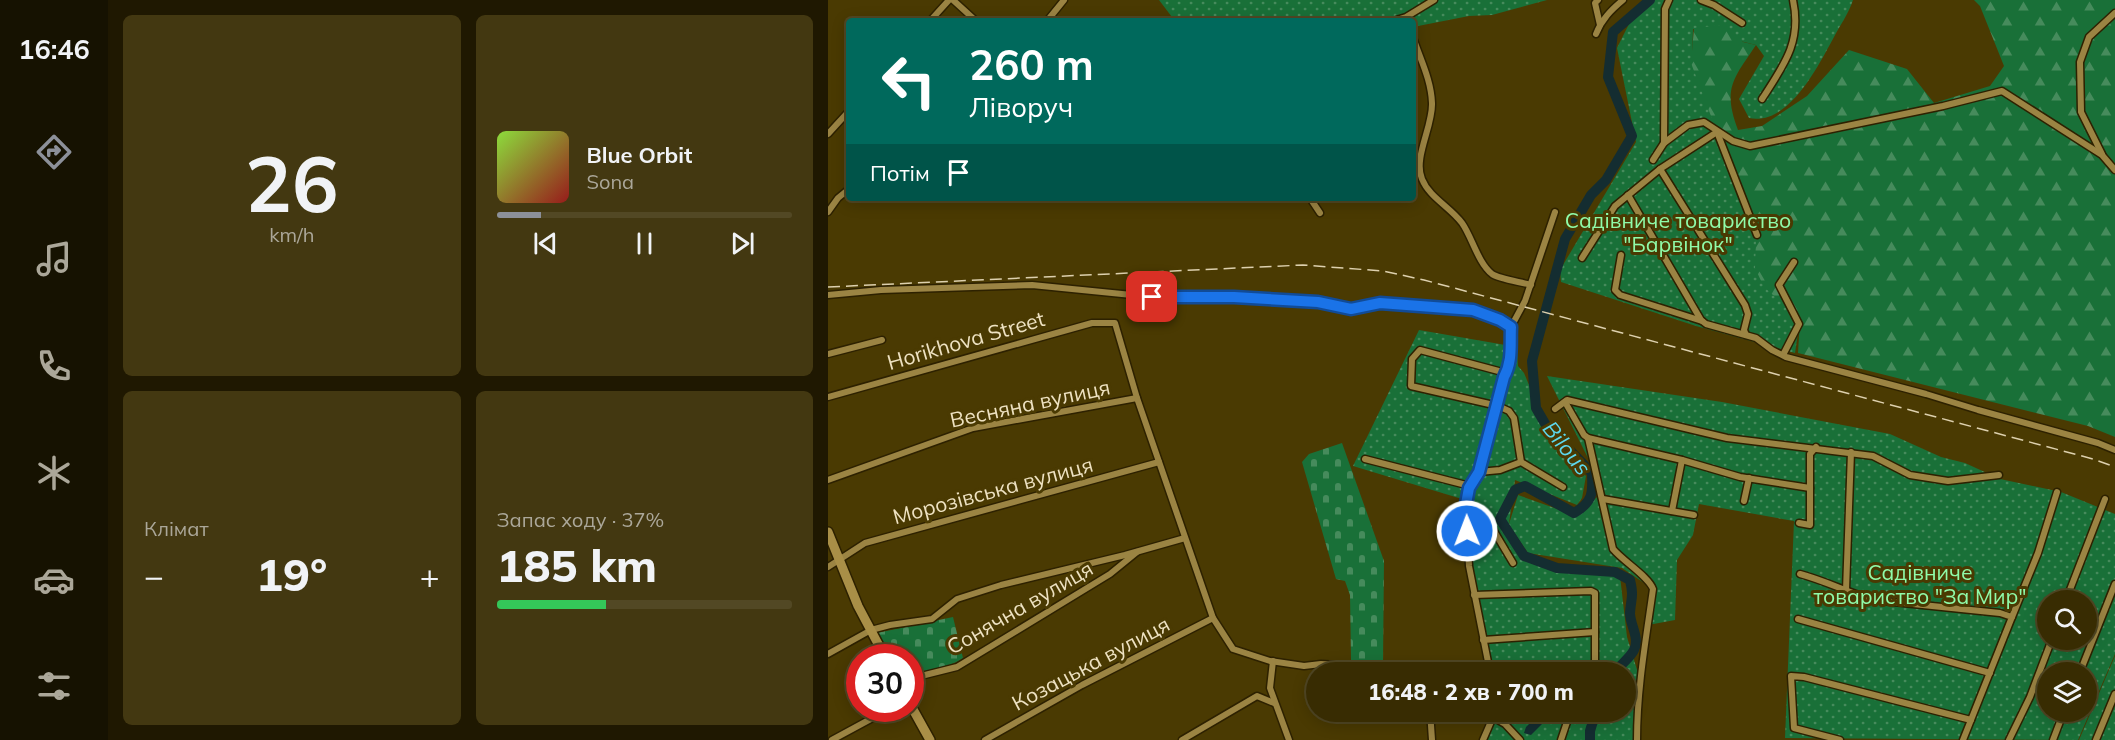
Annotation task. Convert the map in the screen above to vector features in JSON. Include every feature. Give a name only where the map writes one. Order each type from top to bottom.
[{"type":"main road","points":[[828,532],[858,606],[878,644]]},
{"type":"main road","points":[[920,722],[930,740]]},
{"type":"street","points":[[933,18],[951,0],[972,18]]},
{"type":"street","points":[[1049,18],[1064,0]]},
{"type":"street","points":[[1408,18],[1434,0]]},
{"type":"street","points":[[1596,34],[1609,12],[1623,0]]},
{"type":"street","points":[[1664,143],[1665,9],[1670,0]]},
{"type":"street","points":[[1701,0],[1714,5],[1742,23]]},
{"type":"street","points":[[1762,99],[1788,60],[1797,18],[1793,0]]},
{"type":"street","points":[[1594,1],[1600,25]]},
{"type":"street","points":[[2115,13],[2089,37],[2080,62],[2081,112],[2102,155],[2115,170]]},
{"type":"street","points":[[1416,47],[1430,82],[1432,105],[1428,132],[1420,159],[1421,178],[1429,190],[1461,222],[1479,253],[1480,260],[1492,274],[1531,285]]},
{"type":"street","points":[[1416,62],[1420,60]]},
{"type":"street","points":[[1717,132],[1733,141],[1750,146],[1942,106],[2002,91],[2102,155]]},
{"type":"street","points":[[828,134],[846,114]]},
{"type":"street","points":[[1653,160],[1664,143],[1688,125],[1704,122],[1712,126],[1717,132],[1757,235]]},
{"type":"street","points":[[1582,258],[1615,206],[1660,169],[1717,132]]},
{"type":"street","points":[[1660,169],[1744,305],[1748,314],[1744,330],[1747,336]]},
{"type":"street","points":[[828,212],[846,191]]},
{"type":"street","points":[[1628,195],[1702,321]]},
{"type":"street","points":[[1312,201],[1320,213]]},
{"type":"street","points":[[1488,662],[1469,566],[1467,513],[1470,486],[1479,472],[1512,354],[1511,327],[1525,301],[1555,212]]},
{"type":"street","points":[[1621,255],[1615,290],[1620,295],[1756,338],[1783,355],[2098,443],[2115,450]]},
{"type":"street","points":[[1783,355],[1799,324],[1779,285],[1794,262]]},
{"type":"street","points":[[828,295],[881,290],[1032,285],[1152,297],[1234,297],[1318,302],[1351,309],[1380,303],[1473,310],[1500,320],[1511,327]]},
{"type":"street","name":"Horikhova Street","points":[[828,397],[1092,323],[1115,322],[1137,398]]},
{"type":"street","points":[[828,354],[882,340]]},
{"type":"street","points":[[1506,373],[1420,350],[1412,359],[1411,386],[1498,406],[1509,411],[1514,418],[1521,462]]},
{"type":"street","points":[[1137,398],[1212,618],[1233,649],[1273,661],[1306,666]]},
{"type":"street","name":"Весняна вулиця","points":[[828,480],[973,428],[1137,398]]},
{"type":"street","points":[[1555,409],[1567,400],[1727,438],[1816,447],[1873,456],[1910,475],[1948,481],[1999,475]]},
{"type":"street","points":[[1565,402],[1588,438],[1749,478],[1810,488]]},
{"type":"street","points":[[1588,438],[1613,549],[1622,560],[1650,581],[1653,589],[1641,672],[1637,740]]},
{"type":"street","points":[[1798,524],[1810,525],[1810,454],[1816,447]]},
{"type":"street","points":[[1846,590],[1851,452]]},
{"type":"street","points":[[1365,459],[1470,486]]},
{"type":"street","points":[[1672,511],[1682,460]]},
{"type":"street","name":"Морозівська вулиця","points":[[828,567],[865,543],[1159,462]]},
{"type":"street","points":[[1479,472],[1500,470],[1521,462]]},
{"type":"street","points":[[1521,462],[1563,487]]},
{"type":"street","points":[[1744,501],[1749,478]]},
{"type":"street","points":[[1963,740],[2038,553],[2057,492]]},
{"type":"street","points":[[1603,499],[1694,515]]},
{"type":"street","points":[[2070,590],[2105,499]]},
{"type":"street","points":[[1467,513],[1482,511],[1514,563]]},
{"type":"street","name":"Сонячна вулиця","points":[[828,654],[871,630],[932,619],[957,599],[1001,585],[1185,538]]},
{"type":"street","name":"Сонячна вулиця","points":[[924,675],[957,667],[1110,574],[1139,551]]},
{"type":"street","points":[[1800,574],[1827,581],[1874,600],[2000,613],[2012,617]]},
{"type":"street","points":[[2084,662],[2115,584]]},
{"type":"street","points":[[1474,595],[1591,591],[1595,593],[1595,662]]},
{"type":"street","name":"Козацька вулиця","points":[[985,740],[1082,685],[1212,618]]},
{"type":"street","points":[[1798,619],[1990,673]]},
{"type":"street","points":[[1483,640],[1595,632]]},
{"type":"street","points":[[2010,740],[2048,650]]},
{"type":"street","points":[[1273,661],[1270,688],[1288,740]]},
{"type":"street","points":[[1840,740],[1794,728],[1791,676],[1804,677],[1971,720]]},
{"type":"street","points":[[2096,740],[2115,694]]},
{"type":"street","points":[[1182,740],[1257,696],[1274,703]]},
{"type":"street","points":[[832,740],[865,722]]},
{"type":"street","points":[[1431,722],[1432,740]]},
{"type":"street","points":[[1483,740],[1490,722]]},
{"type":"street","points":[[1503,722],[1520,740]]},
{"type":"street","points":[[1561,740],[1567,722]]},
{"type":"street","points":[[2053,740],[2060,722]]},
{"type":"green space","points":[[1159,0],[1547,0],[1492,15],[1469,16],[1416,26],[1416,18],[1173,18]]},
{"type":"green space","name":"Садівниче товариство \"Барвінок\"","points":[[1653,0],[1853,0],[1811,77],[1789,104],[1777,113],[1763,118],[1749,118],[1739,99],[1764,56],[1756,45],[1693,29],[1692,63],[1800,319],[1795,353],[1696,326],[1561,282],[1560,270],[1636,142],[1617,48],[1635,12]]},
{"type":"green space","points":[[1974,0],[2115,0],[2115,437],[2088,426],[1798,353],[1800,319],[1764,287],[1755,268],[1756,240],[1691,63],[1694,28],[1724,25],[1743,42],[1756,45],[1736,75],[1731,93],[1733,116],[1738,130],[1762,126],[1807,96],[1849,50],[1907,69],[1934,103],[1990,86],[2004,66],[1980,6]]},
{"type":"green space","name":"Садівниче товариство \"За Мир\"","points":[[1419,330],[1517,347],[1518,366],[1524,373],[1554,445],[1586,476],[1582,498],[1577,505],[1515,480],[1509,524],[1518,495],[1577,516],[1597,497],[1595,472],[1547,376],[1722,402],[1890,434],[1941,457],[1965,463],[2000,479],[2061,492],[2115,514],[2115,654],[2097,696],[2097,662],[2037,662],[2037,722],[2086,722],[2078,740],[1785,738],[1794,521],[1699,504],[1693,535],[1677,560],[1675,620],[1648,625],[1653,589],[1622,568],[1528,553],[1509,525],[1508,534],[1520,553],[1533,563],[1620,576],[1627,637],[1635,662],[1486,662],[1465,565],[1462,499],[1353,466]]},
{"type":"green space","points":[[1342,443],[1384,561],[1383,662],[1351,660],[1350,595],[1345,581],[1336,579],[1302,462],[1309,454]]},
{"type":"green space","points":[[953,617],[963,658],[950,665],[924,673],[924,644],[883,644],[877,633]]},
{"type":"green space","points":[[2115,656],[2115,740],[2079,740],[2087,722],[2097,722],[2097,698]]},
{"type":"green space","name":"Садівниче товариство \"За Мир\"","points":[[1636,666],[1638,673],[1636,718]]},
{"type":"green space","name":"Садівниче товариство \"За Мир\"","points":[[1490,722],[1636,722],[1635,740],[1486,740]]},
{"type":"water","points":[[1531,722],[1544,722],[1531,735],[1524,733]]},
{"type":"waterway","name":"Bilous","points":[[1624,662],[1636,645],[1630,613],[1632,594],[1630,580],[1615,572],[1557,568],[1524,556],[1500,519],[1515,490],[1525,486],[1574,513],[1585,505],[1590,496],[1592,473],[1547,427],[1536,408],[1532,361],[1565,239],[1591,195],[1606,180],[1632,136],[1608,77],[1613,32],[1650,0]]},
{"type":"waterway","name":"Bilous","points":[[1590,740],[1593,722]]},
{"type":"railway","points":[[828,287],[1303,265],[1383,271],[2093,459],[2115,467]]},
{"type":"route","points":[[1152,297],[1234,297],[1318,302],[1351,309],[1380,303],[1473,310],[1500,320],[1511,327],[1510,365],[1504,377],[1479,472],[1469,488],[1466,504],[1467,531]]}]
